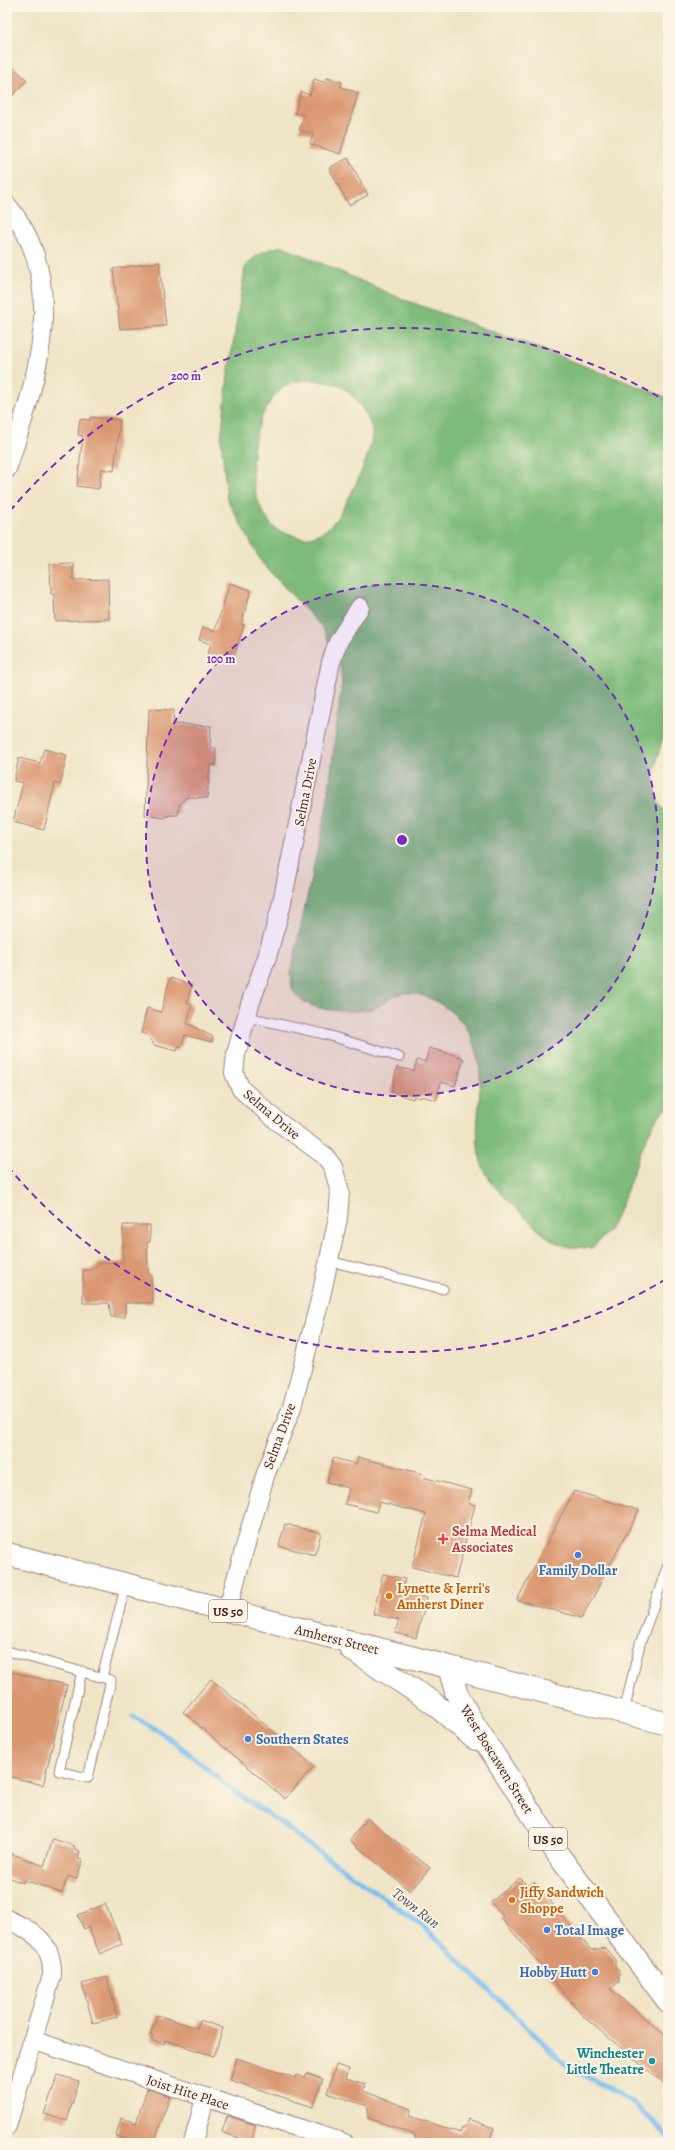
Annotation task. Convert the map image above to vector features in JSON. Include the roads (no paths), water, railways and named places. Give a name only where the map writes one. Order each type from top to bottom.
[{"type":"main road","name":"Amherst Street","points":[[7,1554],[668,1723]]},
{"type":"main road","name":"US 50","points":[[332,1638],[432,1702],[496,1759]]},
{"type":"main road","name":"West Boscawen Street","points":[[449,1667],[456,1692],[496,1759],[584,1892],[668,2001]]},
{"type":"street","points":[[7,206],[28,234],[37,256],[42,279],[44,309],[32,384],[7,469]]},
{"type":"street","name":"Selma Drive","points":[[227,1611],[265,1476],[292,1407],[329,1261],[338,1218],[340,1192],[338,1178],[333,1167],[325,1156],[277,1121],[241,1089],[237,1083],[234,1072],[236,1054],[282,907],[330,662],[338,642],[360,607]]},
{"type":"street","points":[[7,1919],[40,1939],[48,1949],[52,1961],[52,1975],[7,2126]]},
{"type":"street","name":"Joist Hite Place","points":[[32,2040],[344,2143]]},
{"type":"street","points":[[193,2143],[205,2098]]},
{"type":"lane","points":[[247,1017],[324,1034],[399,1057]]},
{"type":"lane","points":[[329,1261],[443,1289]]},
{"type":"lane","points":[[624,1712],[640,1644],[668,1565]]},
{"type":"lane","points":[[82,1671],[59,1771],[88,1778],[126,1584]]},
{"type":"lane","points":[[7,1651],[107,1678]]},
{"type":"waterway","name":"Town Run","points":[[133,1717],[159,1731],[248,1801],[277,1820],[305,1842],[421,1924],[566,2065],[630,2100],[668,2136]]},
{"type":"place","name":"Selma Medical Associates","points":[[443,1539]]},
{"type":"place","name":"Family Dollar","points":[[578,1555]]},
{"type":"place","name":"Lynette & Jerri's Amherst Diner","points":[[389,1596]]},
{"type":"place","name":"Southern States","points":[[248,1739]]},
{"type":"place","name":"Jiffy Sandwich Shoppe","points":[[512,1900]]},
{"type":"place","name":"Total Image","points":[[547,1930]]},
{"type":"place","name":"Hobby Hutt","points":[[595,1972]]},
{"type":"place","name":"Winchester Little Theatre","points":[[652,2061]]}]
